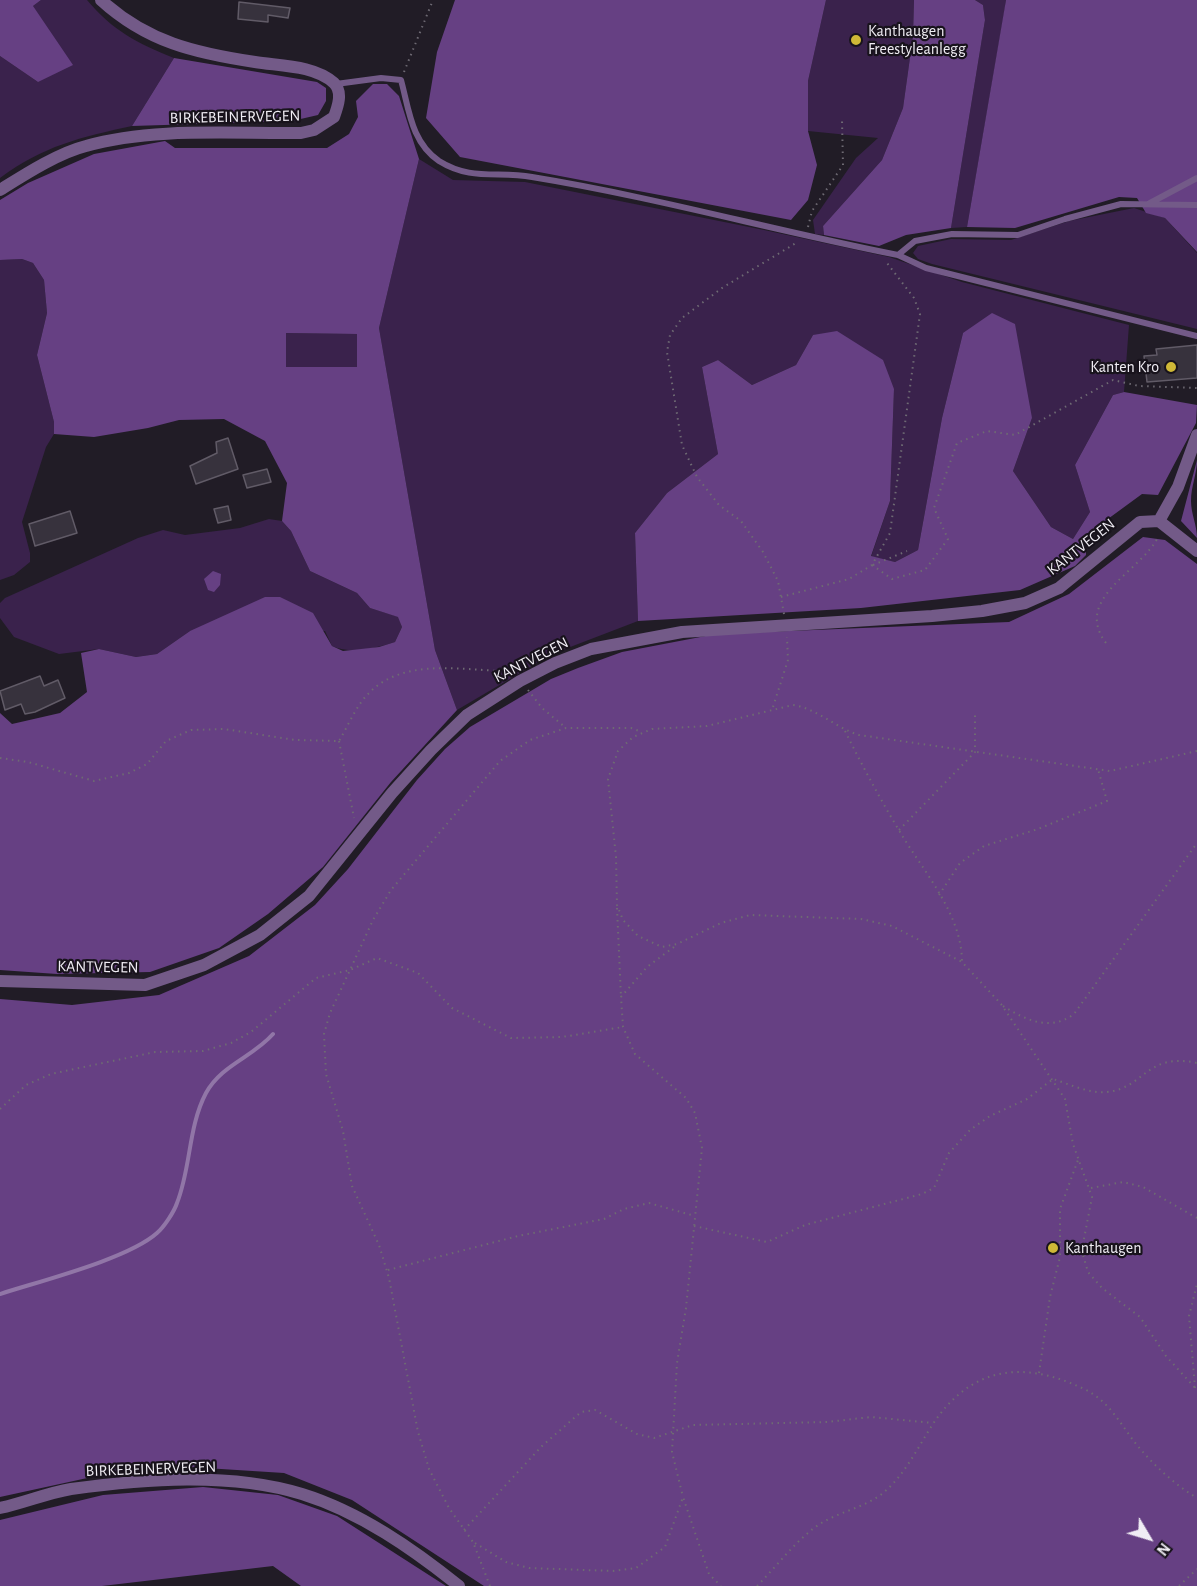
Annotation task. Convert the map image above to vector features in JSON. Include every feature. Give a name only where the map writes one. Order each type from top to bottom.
[{"type":"street","points":[[101,0],[114,12],[159,40],[194,51],[300,68],[322,75],[335,84]]},
{"type":"street","name":"BIRKEBEINERVEGEN","points":[[0,190],[24,175],[85,146],[154,135],[301,133],[314,130],[334,117],[340,96],[335,84]]},
{"type":"street","points":[[1197,435],[1178,487],[1159,521],[1197,551]]},
{"type":"street","name":"KANTVEGEN","points":[[0,981],[145,985],[204,965],[260,935],[309,896],[392,793],[467,715],[520,681],[555,663],[591,650],[642,638],[682,632],[942,615],[1025,603],[1059,588],[1140,522],[1159,521]]},
{"type":"street","name":"BIRKEBEINERVEGEN","points":[[0,1508],[67,1490],[117,1484],[177,1481],[252,1485],[302,1494],[378,1529],[429,1562],[459,1586]]},
{"type":"lane","points":[[335,84],[357,79],[393,77],[401,80],[408,113],[422,144],[437,159],[459,172],[529,177],[710,213],[898,255],[926,268],[1197,336]]},
{"type":"lane","points":[[1147,205],[1197,178]]},
{"type":"lane","points":[[898,255],[915,242],[952,234],[1018,236],[1065,219],[1121,204],[1197,205]]},
{"type":"path","points":[[401,80],[433,0]]},
{"type":"path","points":[[773,709],[788,660],[786,626],[778,581],[747,528],[719,505],[697,477],[682,445],[667,352],[669,335],[682,318],[701,303],[798,242],[811,237],[807,225],[812,211],[843,165],[843,120]]},
{"type":"path","points":[[872,565],[890,533],[920,315],[915,298],[878,251]]},
{"type":"path","points":[[872,565],[892,579],[925,570],[948,539],[934,508],[957,443],[987,431],[1015,435],[1113,380],[1139,386],[1197,388]]},
{"type":"path","points":[[1106,643],[1095,621],[1096,612],[1116,583],[1158,539],[1159,521]]},
{"type":"path","points":[[781,597],[849,579],[872,565],[907,551]]},
{"type":"path","points":[[357,838],[351,792],[339,741],[367,695],[388,676],[430,668],[500,671],[520,681],[542,708],[566,728]]},
{"type":"path","points":[[721,1586],[709,1574],[683,1497],[672,1452],[677,1363],[686,1308],[702,1148],[695,1113],[686,1098],[635,1054],[623,1027],[616,857],[608,779],[618,752],[642,732],[664,728],[707,726],[773,709],[802,706],[844,730],[898,742],[1098,769],[1124,769],[1197,751]]},
{"type":"path","points":[[899,830],[975,752],[975,712]]},
{"type":"path","points":[[490,1586],[473,1542],[429,1469],[418,1432],[387,1271],[379,1245],[352,1186],[342,1131],[326,1074],[324,1034],[330,1013],[350,970],[391,890],[500,761],[530,740],[566,728],[631,728],[642,732]]},
{"type":"path","points":[[0,758],[28,762],[94,781],[129,773],[147,764],[166,741],[191,730],[224,729],[295,740],[339,741]]},
{"type":"path","points":[[844,730],[899,830],[953,920],[962,946],[962,962]]},
{"type":"path","points":[[939,896],[960,863],[984,846],[1038,829],[1107,801],[1098,769]]},
{"type":"path","points":[[1001,1004],[1022,1018],[1044,1024],[1065,1021],[1074,1014],[1197,843]]},
{"type":"path","points":[[617,905],[629,928],[647,942],[662,947],[677,945]]},
{"type":"path","points":[[621,997],[647,967],[677,945],[721,923],[750,915],[861,919],[892,926],[962,962],[1001,1004],[1065,1099],[1078,1160],[1091,1188],[1091,1208],[1083,1255],[1088,1272],[1102,1288],[1140,1317],[1166,1356],[1196,1389]]},
{"type":"path","points":[[0,1109],[26,1085],[51,1074],[155,1052],[202,1051],[231,1043],[251,1032],[316,978],[350,970],[377,958],[418,973],[452,1008],[511,1038],[562,1037],[623,1027]]},
{"type":"path","points":[[1053,1079],[1108,1092],[1133,1082],[1150,1068],[1168,1061],[1197,1063]]},
{"type":"path","points":[[694,1226],[767,1242],[805,1225],[922,1194],[934,1188],[949,1153],[970,1130],[990,1116],[1027,1099],[1053,1079]]},
{"type":"path","points":[[1039,1373],[1050,1297],[1060,1257],[1060,1209],[1078,1160]]},
{"type":"path","points":[[1091,1188],[1123,1182],[1143,1187],[1197,1218]]},
{"type":"path","points":[[387,1271],[414,1266],[518,1236],[603,1219],[624,1209],[649,1203],[695,1216]]},
{"type":"path","points":[[1196,1389],[1189,1316],[1197,1284]]},
{"type":"path","points":[[757,1586],[815,1527],[866,1504],[884,1492],[907,1466],[933,1424],[953,1400],[984,1377],[1012,1371],[1039,1373],[1085,1389],[1114,1412],[1141,1450],[1180,1488],[1197,1498]]},
{"type":"path","points":[[464,1530],[542,1446],[581,1412],[595,1410],[637,1434],[654,1438],[673,1434],[693,1425],[827,1422],[871,1418],[933,1424]]},
{"type":"path","points":[[473,1542],[506,1562],[529,1568],[613,1571],[636,1568],[665,1547],[683,1497]]},
{"type":"path","points":[[1179,1586],[1197,1569]]},
{"type":"shaded area","points":[[0,0],[41,0],[33,6],[73,65],[38,82],[0,56]]},
{"type":"shaded area","points":[[41,0],[87,0],[106,20],[126,35],[174,58],[132,126],[96,134],[47,150],[0,178],[0,56],[38,82],[33,6]]},
{"type":"shaded area","points":[[455,0],[826,0],[808,81],[808,131],[817,165],[808,200],[791,220],[460,157],[426,118],[437,52]]},
{"type":"shaded area","name":"Kanthaugen Freestyleanlegg","points":[[826,0],[914,0],[913,36],[903,108],[882,160],[823,226],[824,235],[815,234],[813,220],[856,158],[878,138],[808,131],[808,81]]},
{"type":"shaded area","points":[[914,0],[975,0],[983,5],[985,20],[951,228],[906,235],[879,246],[824,235],[823,226],[882,160],[903,108],[913,36]]},
{"type":"shaded area","points":[[975,0],[1006,0],[967,227],[951,228],[985,20],[983,5]]},
{"type":"shaded area","points":[[1006,0],[1197,0],[1197,252],[1165,218],[1146,213],[1137,198],[1119,197],[1015,228],[967,227]]},
{"type":"shaded area","points":[[174,58],[317,82],[326,88],[326,101],[318,115],[292,121],[132,126]]},
{"type":"shaded area","points":[[373,84],[387,84],[399,96],[419,159],[379,328],[435,650],[457,710],[391,782],[323,867],[268,914],[219,948],[150,972],[57,974],[0,970],[0,713],[12,724],[60,713],[87,692],[81,653],[99,649],[136,657],[157,654],[190,631],[265,597],[280,597],[313,613],[332,646],[343,651],[379,647],[395,642],[402,627],[398,617],[370,608],[357,593],[310,571],[291,531],[282,521],[287,483],[265,441],[224,419],[179,420],[94,437],[54,434],[54,422],[37,355],[47,313],[44,280],[33,263],[22,259],[0,260],[0,200],[28,183],[94,154],[165,141],[175,148],[327,148],[349,134],[358,117],[356,101]],"holes":[[[286,333],[357,334],[357,367],[286,367]]]},
{"type":"shaded area","points":[[419,159],[453,180],[525,182],[764,230],[889,257],[962,282],[1129,325],[1124,392],[1113,395],[1075,465],[1090,512],[1073,539],[1051,527],[1013,471],[1032,418],[963,333],[942,418],[918,550],[895,562],[871,557],[890,501],[894,389],[813,335],[796,365],[752,385],[718,360],[702,367],[718,454],[667,493],[635,533],[638,621],[552,654],[457,710],[435,650],[379,328]]},
{"type":"shaded area","points":[[1134,208],[1165,218],[1197,253],[1197,329],[932,264],[918,259],[913,253],[918,246],[951,239],[1011,240],[1069,221]]},
{"type":"shaded area","points":[[22,259],[33,263],[44,280],[47,313],[37,355],[54,422],[54,434],[46,447],[22,522],[30,562],[14,575],[0,580],[0,260]]},
{"type":"shaded area","points":[[992,313],[1015,324],[1032,418],[1013,471],[1051,527],[1073,539],[1090,512],[1075,465],[1113,395],[1124,392],[1197,405],[1196,423],[1158,495],[1142,494],[1086,535],[1086,555],[1075,566],[1020,590],[861,608],[638,621],[635,533],[667,493],[718,454],[702,367],[718,360],[752,385],[796,365],[813,335],[837,331],[883,360],[894,389],[890,501],[871,556],[895,562],[918,550],[942,418],[963,333]]},
{"type":"shaded area","points":[[286,333],[358,334],[357,368],[286,367]]},
{"type":"shaded area","points":[[1197,460],[1191,501],[1197,538],[1181,521]]},
{"type":"shaded area","points":[[269,519],[282,521],[291,531],[310,571],[357,593],[370,608],[399,617],[402,627],[395,642],[372,648],[348,650],[332,646],[325,631],[190,631],[157,654],[136,657],[99,649],[59,654],[14,637],[0,618],[0,603],[5,598],[138,538],[163,530],[185,535],[240,528]]},
{"type":"shaded area","points":[[1143,537],[1165,540],[1197,564],[1197,1586],[484,1586],[352,1500],[284,1473],[174,1466],[124,1470],[0,1497],[0,999],[72,1005],[159,995],[249,956],[315,905],[348,869],[417,780],[445,749],[470,727],[551,679],[578,668],[622,652],[716,634],[1009,622],[1069,594]]},
{"type":"shaded area","points":[[213,571],[221,574],[220,585],[214,592],[208,590],[204,579]]},
{"type":"shaded area","points":[[203,1487],[278,1495],[337,1516],[446,1586],[301,1586],[273,1566],[102,1586],[0,1586],[0,1520],[103,1495]]},
{"type":"building","points":[[239,2],[290,8],[288,18],[268,15],[268,22],[238,19]]},
{"type":"building","name":"Kanten Kro","points":[[1197,345],[1197,378],[1147,382],[1144,356],[1157,355],[1156,349]]},
{"type":"building","points":[[228,438],[238,469],[196,484],[190,466],[217,453],[216,442]]},
{"type":"building","points":[[267,469],[271,482],[247,488],[243,475]]},
{"type":"building","points":[[228,506],[231,520],[218,523],[214,509]]},
{"type":"building","points":[[70,511],[77,533],[35,546],[29,524]]},
{"type":"building","points":[[40,676],[44,686],[58,680],[65,698],[35,712],[25,714],[21,704],[5,710],[0,691]]},
{"type":"waterway","points":[[0,1294],[60,1276],[126,1252],[157,1233],[174,1211],[182,1190],[196,1120],[206,1093],[220,1075],[273,1034]]},
{"type":"place","name":"Kanthaugen Freestyleanlegg","points":[[856,40]]},
{"type":"place","name":"Kanten Kro","points":[[1171,367]]},
{"type":"place","name":"Kanthaugen","points":[[1053,1248]]}]
